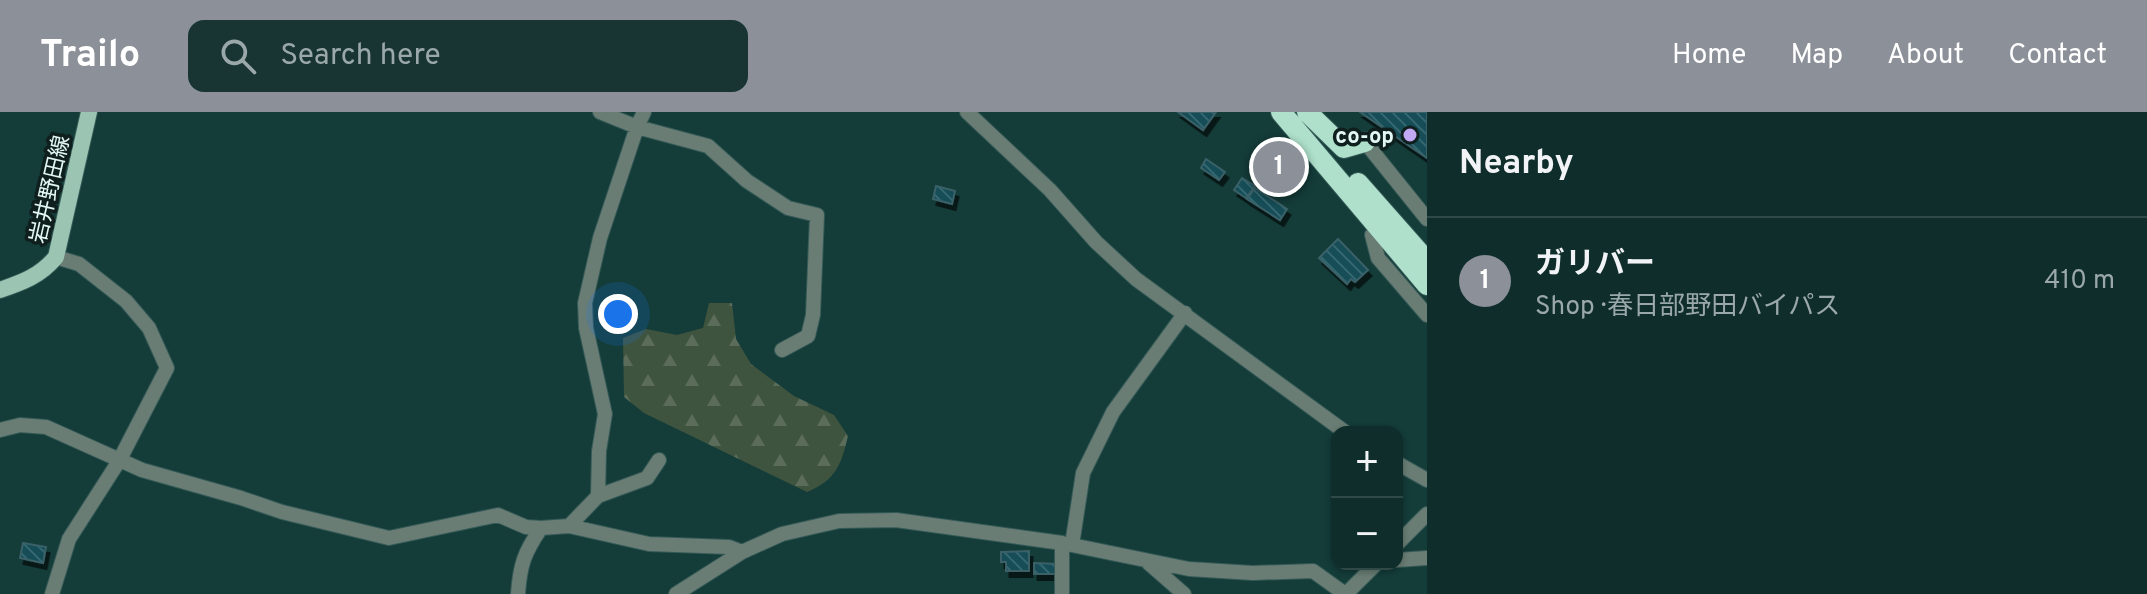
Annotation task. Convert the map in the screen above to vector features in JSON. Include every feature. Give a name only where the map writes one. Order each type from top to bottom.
[{"type":"highway","points":[[1281,112],[1384,223],[1427,261]]},
{"type":"highway","points":[[1300,112],[1427,285]]},
{"type":"highway","points":[[1307,112],[1344,148],[1365,142]]},
{"type":"main road","name":"岩井野田線","points":[[0,290],[31,279],[45,270],[56,257],[89,112]]},
{"type":"street","points":[[600,112],[637,127],[708,146],[747,181],[788,208],[817,215],[813,315],[808,336],[782,350]]},
{"type":"street","points":[[598,496],[599,451],[605,414],[586,328],[585,303],[600,238],[644,112]]},
{"type":"street","points":[[967,112],[1050,190],[1096,242],[1136,279],[1337,426]]},
{"type":"street","points":[[1365,142],[1427,219]]},
{"type":"street","points":[[1409,199],[1372,235],[1378,258],[1427,313]]},
{"type":"street","points":[[52,594],[69,539],[119,461],[167,368],[149,328],[126,301],[79,264],[56,257]]},
{"type":"street","points":[[1062,594],[1067,544],[1083,473],[1113,412],[1185,313]]},
{"type":"street","points":[[0,430],[20,425],[46,427],[119,461],[282,512],[389,538],[498,515],[526,527],[569,526],[649,544],[729,547],[742,552]]},
{"type":"street","points":[[569,526],[598,496],[647,478],[659,460]]},
{"type":"street","points":[[1403,466],[1427,480]]},
{"type":"street","points":[[1403,538],[1427,514]]},
{"type":"street","points":[[676,594],[742,552],[782,534],[839,521],[896,520],[1067,544],[1189,569],[1253,573],[1313,571],[1346,594],[1370,570]]},
{"type":"street","points":[[518,594],[520,564],[541,528]]},
{"type":"street","points":[[1403,560],[1427,558]]},
{"type":"street","points":[[1144,559],[1184,594]]},
{"type":"green space","points":[[709,303],[732,303],[736,339],[751,364],[794,396],[834,415],[848,436],[836,470],[817,487],[807,492],[644,413],[624,397],[623,338],[646,329],[677,335],[703,328]]},
{"type":"building","points":[[1178,112],[1216,112],[1203,130]]},
{"type":"building","name":"co-op","points":[[1360,112],[1427,112],[1427,158]]},
{"type":"building","points":[[1206,159],[1225,172],[1219,180],[1201,168]]},
{"type":"building","points":[[1242,178],[1255,186],[1246,198],[1234,190]]},
{"type":"building","points":[[936,186],[955,191],[952,204],[933,199]]},
{"type":"building","points":[[1255,188],[1287,209],[1280,220],[1247,199]]},
{"type":"building","points":[[1338,239],[1368,270],[1355,282],[1351,279],[1347,284],[1319,258]]},
{"type":"building","points":[[23,543],[46,547],[43,563],[20,558]]},
{"type":"building","points":[[1029,551],[1029,571],[1006,571],[1006,562],[1001,562],[1001,552]]},
{"type":"building","points":[[1034,563],[1058,564],[1057,574],[1034,574]]},
{"type":"place","name":"co-op","points":[[1410,135]]},
{"type":"place","name":"ガリバー","points":[[1279,167]]}]
